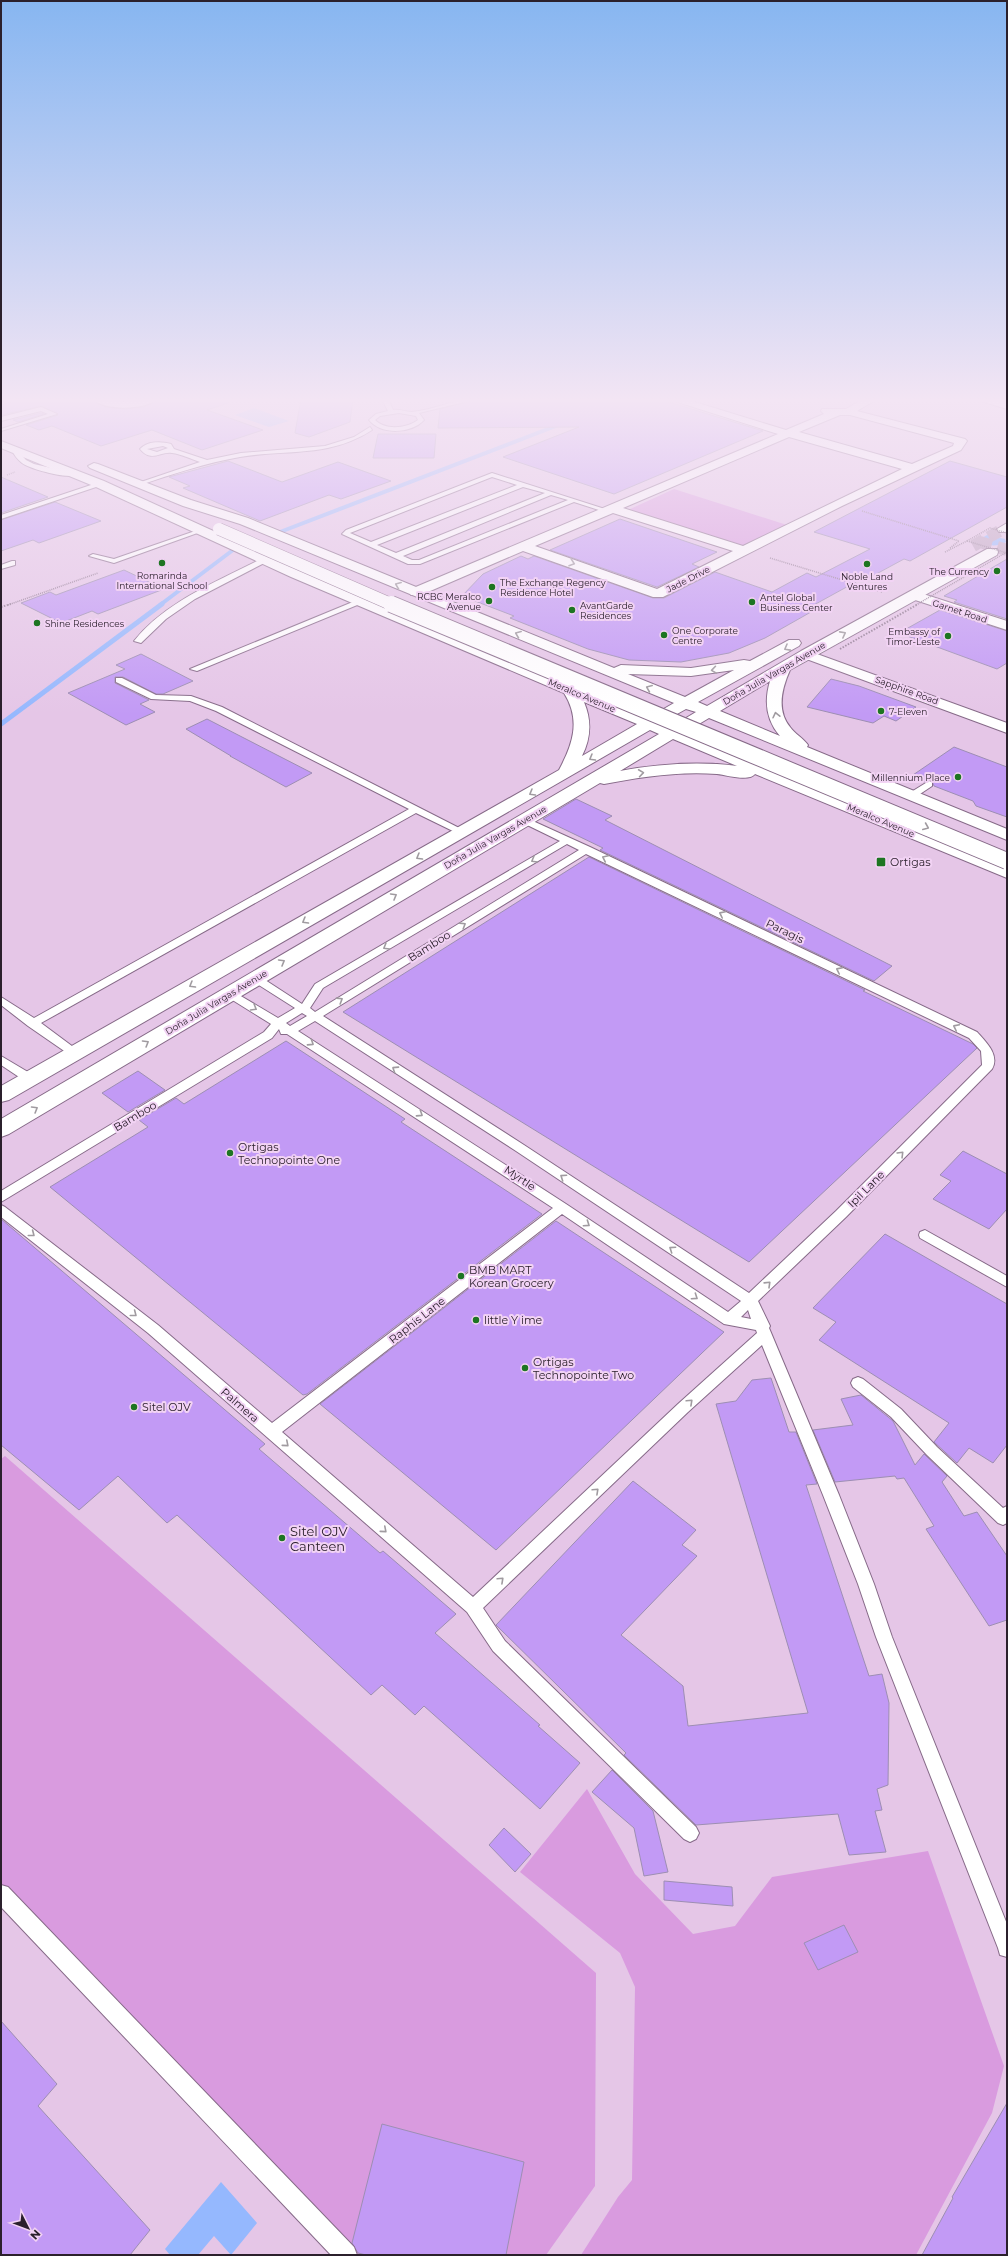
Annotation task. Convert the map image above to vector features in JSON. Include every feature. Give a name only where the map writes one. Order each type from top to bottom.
[{"type":"main road","name":"Meralco Avenue","points":[[145,504],[200,531],[503,662],[650,724],[678,729],[770,773],[1007,873]]},
{"type":"main road","name":"Meralco Avenue","points":[[189,504],[225,527],[308,569],[1007,861]]},
{"type":"main road","name":"Meralco Avenue","points":[[191,504],[244,521],[1007,835]]},
{"type":"main road","points":[[416,592],[619,504]]},
{"type":"main road","name":"Jade Drive","points":[[522,546],[658,594],[835,504]]},
{"type":"main road","points":[[608,509],[745,550]]},
{"type":"main road","name":"Meralco Avenue","points":[[160,511],[225,527],[1007,847]]},
{"type":"main road","name":"Doña Julia Vargas Avenue","points":[[1,1129],[806,654],[914,595],[1001,553]]},
{"type":"main road","name":"Garnet Road","points":[[914,595],[1007,626]]},
{"type":"main road","name":"Doña Julia Vargas Avenue","points":[[1,1095],[74,1052],[566,773],[685,703],[807,636]]},
{"type":"main road","points":[[503,662],[525,660],[538,656],[543,651],[541,643]]},
{"type":"main road","name":"Sapphire Road","points":[[806,654],[1007,728]]},
{"type":"main road","points":[[593,665],[627,670],[679,672],[718,669],[766,659]]},
{"type":"main road","points":[[784,667],[774,691],[776,718],[781,729],[790,738],[829,762]]},
{"type":"main road","points":[[566,773],[581,741],[584,723],[581,710],[564,688],[574,684],[594,687],[663,716],[678,729]]},
{"type":"main road","points":[[800,786],[791,776],[790,770],[794,765],[810,760],[829,762]]},
{"type":"main road","points":[[589,782],[653,771],[708,768],[743,772],[800,786]]},
{"type":"lane","points":[[1,517],[39,504]]},
{"type":"lane","points":[[419,504],[346,533],[346,536],[410,562],[425,561],[564,504]]},
{"type":"lane","points":[[370,545],[473,504]]},
{"type":"lane","points":[[396,556],[523,504]]},
{"type":"lane","points":[[590,504],[608,509]]},
{"type":"lane","points":[[93,556],[107,561],[114,561],[200,531]]},
{"type":"lane","points":[[138,641],[164,618],[192,597],[266,560]]},
{"type":"lane","points":[[1,568],[12,563]]},
{"type":"lane","points":[[194,669],[363,601]]},
{"type":"lane","points":[[119,680],[154,697],[191,698],[212,706],[462,832]]},
{"type":"lane","points":[[911,796],[929,784]]},
{"type":"lane","points":[[32,1024],[331,855],[416,809]]},
{"type":"lane","name":"Paragis","points":[[524,820],[973,1035],[987,1050]]},
{"type":"lane","name":"Bamboo","points":[[1,1197],[268,1035],[278,1023],[302,1009],[312,1001],[315,990],[319,986],[568,840]]},
{"type":"lane","name":"Bamboo","points":[[268,1035],[291,1030],[314,1017],[587,849]]},
{"type":"lane","points":[[255,978],[520,1148],[751,1301],[839,1516],[884,1637],[1007,1948]]},
{"type":"lane","name":"Myrtle","points":[[230,994],[291,1030],[562,1207],[729,1320],[764,1330]]},
{"type":"lane","points":[[1,1000],[32,1024],[74,1052]]},
{"type":"lane","name":"Ipil Lane","points":[[729,1320],[751,1301],[988,1066],[987,1050]]},
{"type":"lane","points":[[1,1060],[30,1078]]},
{"type":"lane","name":"Raphis Lane","points":[[271,1432],[562,1207]]},
{"type":"lane","name":"Palmera","points":[[1,1210],[153,1329],[473,1607],[499,1646],[690,1833]]},
{"type":"lane","points":[[925,1235],[1007,1282]]},
{"type":"lane","points":[[473,1607],[764,1330]]},
{"type":"lane","points":[[858,1384],[896,1413],[932,1451],[1005,1516]]},
{"type":"lane","points":[[1,1894],[346,2255]]},
{"type":"path","points":[[842,504],[959,541],[946,552],[990,528],[1006,530]]},
{"type":"path","points":[[967,541],[1001,553]]},
{"type":"path","points":[[745,550],[887,594]]},
{"type":"path","points":[[840,649],[1001,553]]},
{"type":"shaded area","points":[[641,504],[722,504],[787,525],[742,548],[628,510]]},
{"type":"shaded area","points":[[5,1456],[596,1973],[595,2186],[546,2255],[331,2255],[1,1906],[1,1459]]},
{"type":"shaded area","points":[[587,1789],[635,1874],[693,1934],[735,1926],[772,1877],[928,1851],[1004,2066],[992,2113],[916,2255],[581,2255],[618,2197],[632,2180],[635,1987],[620,1953],[520,1872]]},
{"type":"water","points":[[987,535],[1005,539],[1006,542],[996,545],[985,544],[980,539]]},
{"type":"water","points":[[221,2182],[257,2223],[231,2255],[214,2236],[198,2255],[170,2255],[165,2249]]},
{"type":"building","points":[[1,504],[27,504],[1,513]]},
{"type":"building","points":[[48,504],[61,504],[101,521],[39,543],[33,540],[1,551],[1,520]]},
{"type":"building","points":[[221,504],[304,504],[260,521]]},
{"type":"building","points":[[867,504],[1007,504],[1007,507],[910,561],[904,559],[867,579],[863,578],[812,606],[818,608],[765,638],[729,653],[681,662],[629,660],[588,649],[510,618],[514,616],[462,596],[483,574],[521,556],[528,559],[534,556],[653,598],[664,598],[715,572],[772,592],[807,573],[816,577],[870,549],[814,532]]},
{"type":"building","points":[[620,519],[717,552],[692,564],[699,567],[657,587],[550,550]]},
{"type":"building","points":[[1007,559],[1007,619],[954,602],[957,600],[944,596]]},
{"type":"building","points":[[124,570],[164,589],[98,614],[92,611],[61,623],[21,603],[50,592],[56,595]]},
{"type":"building","points":[[940,610],[1007,631],[1007,663],[997,669],[899,633]]},
{"type":"building","points":[[141,654],[193,681],[163,694],[156,694],[123,677],[115,677],[115,683],[149,700],[140,704],[155,712],[126,725],[68,693],[125,669],[116,665]]},
{"type":"building","points":[[831,679],[859,686],[916,707],[896,721],[884,716],[873,723],[807,707]]},
{"type":"building","points":[[207,719],[312,773],[286,787],[230,756],[186,729]]},
{"type":"building","name":"Millennium Place","points":[[954,747],[1007,767],[1007,817],[976,806],[973,801],[934,786],[932,781],[928,780],[924,782],[910,777]]},
{"type":"building","points":[[576,799],[612,816],[605,820],[892,966],[874,981],[600,850],[603,848],[543,819]]},
{"type":"building","points":[[589,857],[865,990],[863,991],[973,1044],[977,1048],[749,1262],[343,1012]]},
{"type":"building","points":[[286,1041],[405,1119],[401,1122],[542,1214],[307,1394],[303,1395],[50,1187],[148,1127],[139,1120],[176,1098],[184,1104]]},
{"type":"building","points":[[138,1071],[165,1090],[128,1112],[102,1093]]},
{"type":"building","points":[[963,1151],[1007,1174],[1007,1209],[989,1229],[933,1199],[951,1181],[940,1175]]},
{"type":"building","points":[[1,1219],[265,1444],[259,1449],[380,1553],[383,1551],[456,1614],[435,1633],[540,1725],[538,1726],[580,1763],[540,1809],[424,1706],[415,1715],[382,1685],[371,1695],[177,1515],[167,1523],[118,1476],[79,1510],[1,1445]]},
{"type":"building","name":"Ortigas Technopointe Two","points":[[556,1221],[724,1332],[496,1550],[320,1404]]},
{"type":"building","points":[[885,1234],[1007,1304],[1007,1445],[993,1463],[969,1448],[957,1463],[934,1442],[949,1423],[819,1340],[836,1322],[813,1308]]},
{"type":"building","points":[[771,1378],[789,1432],[796,1432],[817,1484],[806,1485],[869,1676],[882,1674],[889,1703],[888,1785],[877,1789],[882,1810],[875,1811],[886,1852],[849,1855],[838,1814],[696,1825],[624,1755],[626,1753],[496,1625],[633,1481],[696,1530],[682,1545],[697,1556],[621,1635],[683,1686],[688,1726],[808,1713],[716,1404],[736,1401],[752,1380]]},
{"type":"building","points":[[861,1395],[893,1421],[915,1465],[924,1454],[947,1476],[942,1482],[964,1516],[977,1512],[1007,1556],[1007,1620],[989,1626],[926,1529],[934,1526],[904,1478],[897,1479],[895,1476],[835,1482],[813,1430],[853,1425],[841,1399]]},
{"type":"building","points":[[612,1770],[653,1811],[668,1872],[644,1876],[634,1828],[592,1792]]},
{"type":"building","points":[[504,1828],[531,1854],[515,1872],[489,1845]]},
{"type":"building","points":[[664,1881],[732,1887],[733,1906],[664,1900]]},
{"type":"building","points":[[844,1925],[858,1952],[818,1970],[804,1943]]},
{"type":"building","points":[[1,2021],[57,2084],[38,2106],[150,2230],[130,2255],[1,2255]]},
{"type":"building","points":[[1007,2103],[1007,2255],[922,2255],[953,2198],[952,2197]]},
{"type":"building","points":[[382,2124],[524,2162],[506,2255],[366,2255],[358,2253],[352,2243]]},
{"type":"waterway","points":[[280,532],[352,504]]},
{"type":"waterway","points":[[160,605],[233,550]]},
{"type":"waterway","points":[[1,724],[162,604]]},
{"type":"tunnel","points":[[980,542],[1003,529]]},
{"type":"tunnel","points":[[973,546],[980,542]]},
{"type":"tunnel","points":[[980,542],[1007,550]]},
{"type":"place","name":"Romarinda International School","points":[[162,563]]},
{"type":"place","name":"Noble Land Ventures","points":[[867,564]]},
{"type":"place","name":"The Currency","points":[[997,571]]},
{"type":"place","name":"The Exchange Regency Residence Hotel","points":[[492,587]]},
{"type":"place","name":"RCBC Meralco Avenue","points":[[489,601]]},
{"type":"place","name":"Antel Global Business Center","points":[[752,602]]},
{"type":"place","name":"AvantGarde Residences","points":[[572,610]]},
{"type":"place","name":"Shine Residences","points":[[37,623]]},
{"type":"place","name":"One Corporate Centre","points":[[664,635]]},
{"type":"place","name":"Embassy of Timor-Leste","points":[[948,636]]},
{"type":"place","name":"7-Eleven","points":[[881,711]]},
{"type":"place","name":"Millennium Place","points":[[958,777]]},
{"type":"place","name":"Ortigas","points":[[881,862]]},
{"type":"place","name":"Ortigas Technopointe One","points":[[230,1153]]},
{"type":"place","name":"BMB MART Korean Grocery","points":[[461,1276]]},
{"type":"place","name":"little Y ime","points":[[476,1320]]},
{"type":"place","name":"Ortigas Technopointe Two","points":[[525,1368]]},
{"type":"place","name":"Sitel OJV","points":[[134,1407]]},
{"type":"place","name":"Sitel OJV Canteen","points":[[282,1538]]}]
